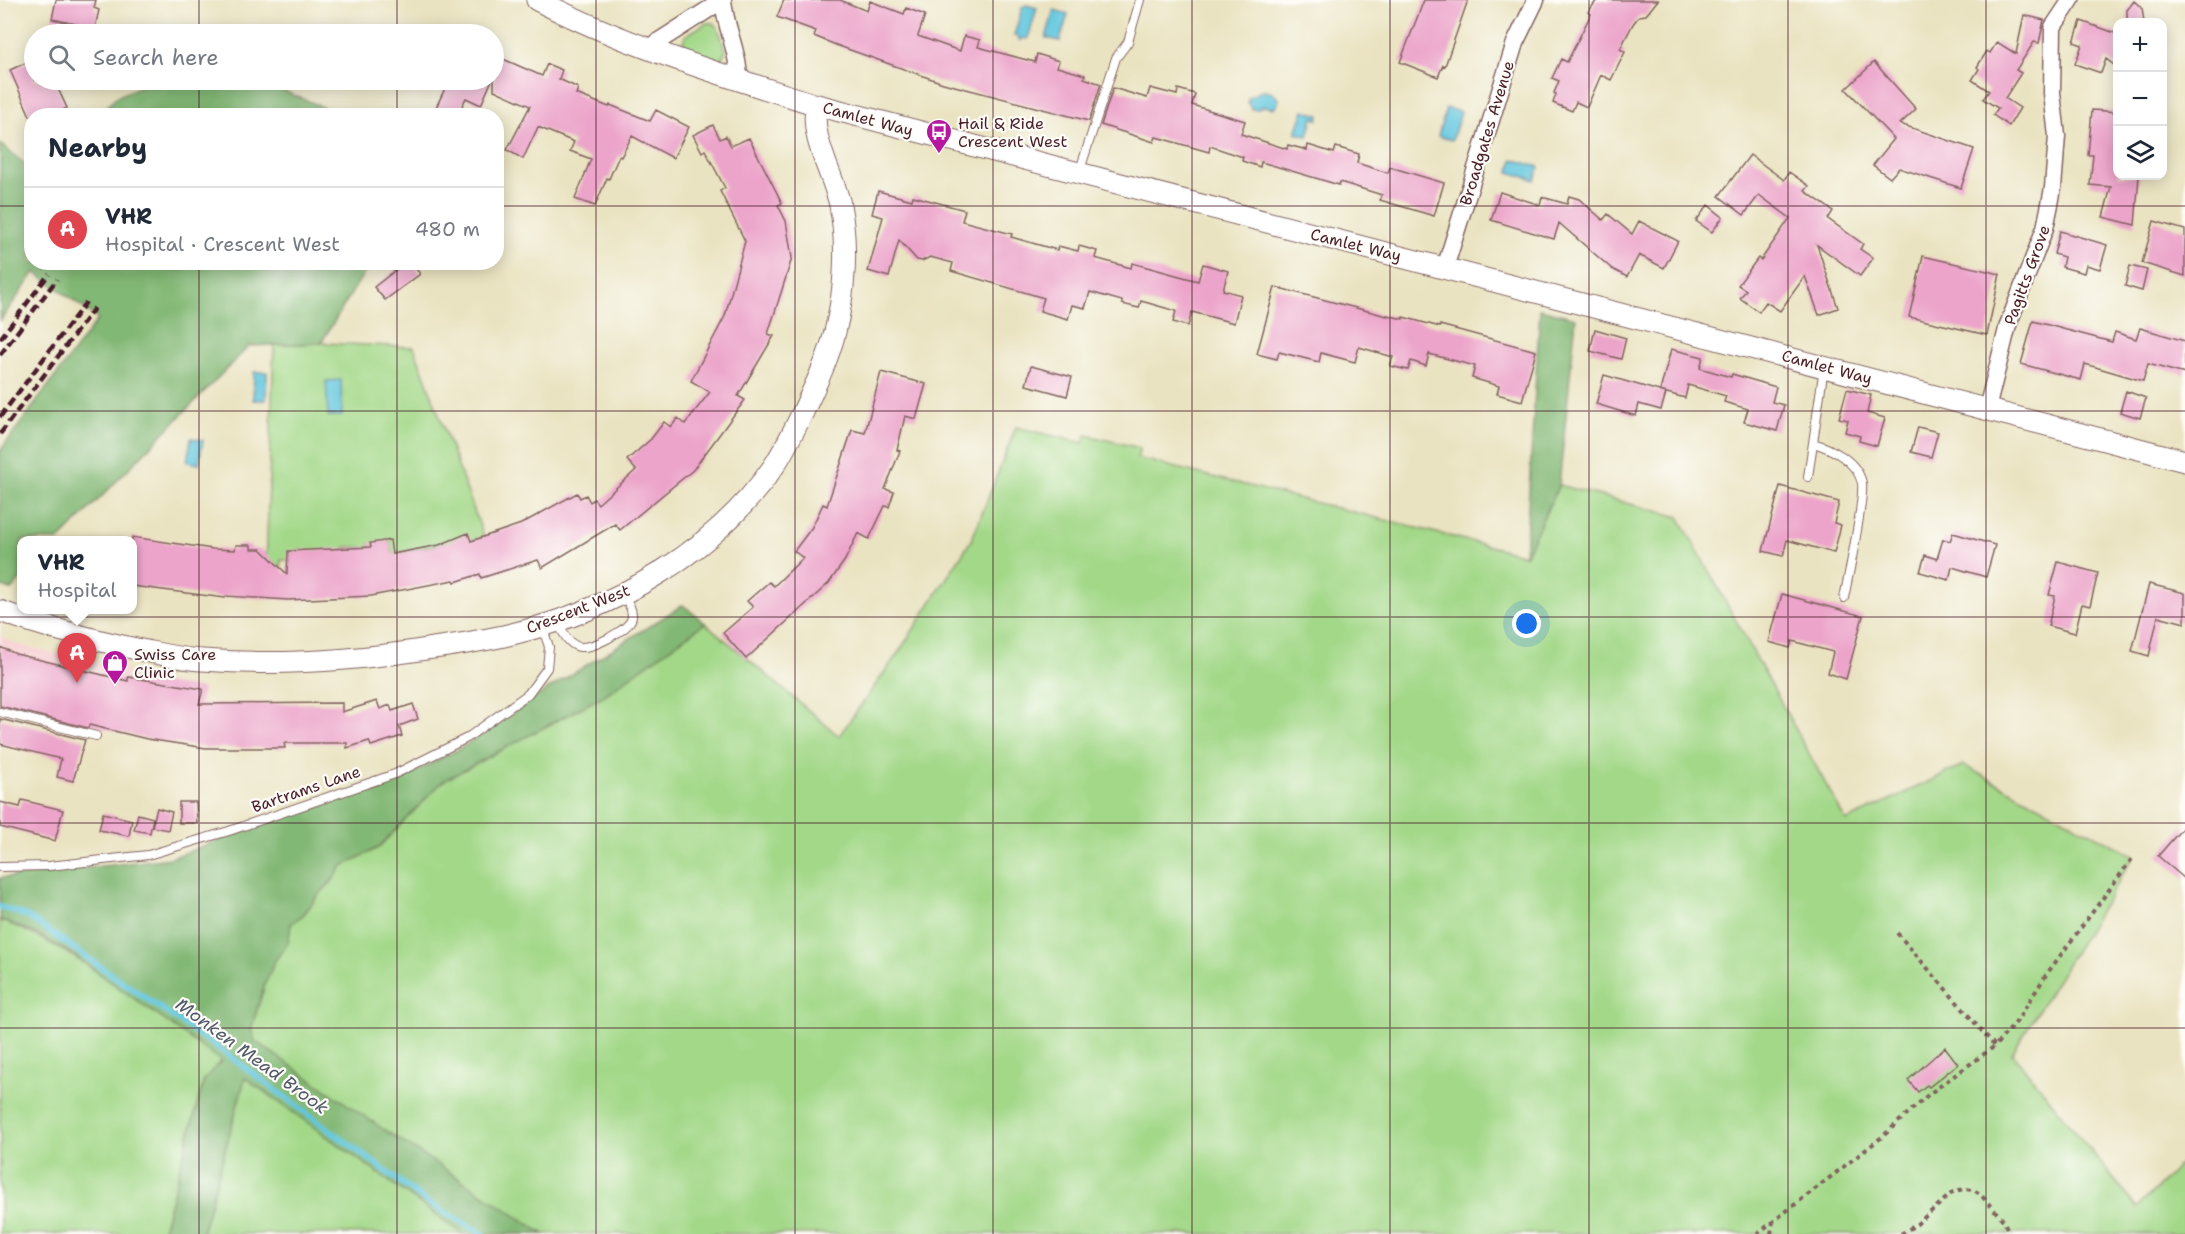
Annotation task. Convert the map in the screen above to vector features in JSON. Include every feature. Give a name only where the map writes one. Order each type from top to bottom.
[{"type":"street","name":"Camlet Way","points":[[537,0],[648,48],[817,105],[2185,461]]},
{"type":"street","points":[[648,48],[723,0],[739,68],[739,80]]},
{"type":"street","name":"Broadgates Avenue","points":[[1445,268],[1515,43],[1536,0]]},
{"type":"street","name":"Pagitts Grove","points":[[1987,409],[2008,325],[2045,228],[2051,196],[2057,136],[2052,93],[2053,27],[2071,0]]},
{"type":"street","name":"Crescent West","points":[[0,611],[81,637],[198,660],[242,663],[318,662],[374,657],[513,634],[549,623],[644,583],[704,540],[753,492],[775,465],[819,378],[835,332],[842,291],[844,232],[840,203],[814,121],[817,105]]},
{"type":"lane","points":[[1079,173],[1116,58],[1128,42],[1140,0]]},
{"type":"lane","points":[[1808,477],[1824,367]]},
{"type":"lane","points":[[1813,443],[1827,447],[1841,455],[1855,469],[1862,482],[1858,529],[1844,598]]},
{"type":"lane","points":[[549,623],[566,640],[576,646],[591,647],[623,630],[631,621],[632,612],[623,593]]},
{"type":"lane","name":"Bartrams Lane","points":[[0,867],[49,866],[147,855],[229,831],[395,774],[466,738],[528,694],[547,668],[549,623]]},
{"type":"lane","points":[[0,712],[96,736]]},
{"type":"path","points":[[1757,1234],[1882,1137],[1929,1094],[1995,1046],[2017,1021],[2046,975],[2134,856]]},
{"type":"path","points":[[1897,933],[1995,1046]]},
{"type":"path","points":[[1901,1234],[1917,1224],[1953,1192],[1963,1189],[1974,1190],[1980,1194],[2004,1221],[2008,1234]]},
{"type":"path","points":[[1771,1234],[1773,1222]]},
{"type":"shaded area","points":[[0,636],[18,645],[128,670],[117,724],[0,697]]},
{"type":"green space","points":[[706,23],[713,23],[718,28],[726,51],[721,60],[717,61],[685,49],[683,42],[685,36]]},
{"type":"green space","points":[[132,90],[281,90],[325,108],[106,108],[116,97]]},
{"type":"green space","points":[[0,144],[24,163],[24,270],[366,270],[321,343],[249,346],[63,536],[17,536],[17,583],[11,590],[0,586],[0,451],[98,319],[35,272],[0,321]]},
{"type":"green space","points":[[1540,309],[1576,318],[1559,485],[1525,556]]},
{"type":"green space","points":[[321,343],[414,347],[484,537],[392,554],[390,540],[370,544],[373,559],[364,560],[363,547],[345,547],[346,564],[300,549],[288,560],[281,560],[281,567],[266,566],[274,345]]},
{"type":"green space","points":[[1016,427],[1083,443],[1086,435],[1140,448],[1137,458],[1525,555],[1559,485],[1679,517],[1846,821],[1963,765],[2134,856],[2012,1053],[2137,1208],[2185,1159],[2185,1234],[202,1234],[255,1041],[251,1029],[264,987],[274,962],[288,943],[291,924],[304,914],[342,866],[378,848],[443,781],[603,696],[705,623],[839,736],[899,652],[972,539]]},
{"type":"green space","points":[[683,605],[705,623],[603,696],[443,781],[378,848],[342,866],[304,914],[291,924],[288,943],[274,962],[251,1029],[255,1041],[389,1133],[544,1234],[463,1234],[245,1078],[202,1234],[162,1234],[204,1080],[221,1061],[72,954],[30,931],[0,920],[0,878],[171,858],[246,830],[396,782],[459,749],[499,724],[529,701]]},
{"type":"green space","points":[[0,920],[59,948],[87,965],[221,1061],[204,1080],[162,1234],[0,1234]]},
{"type":"water","points":[[1026,5],[1037,8],[1028,39],[1024,38],[1020,41],[1018,36],[1014,36],[1022,8]]},
{"type":"water","points":[[1054,10],[1068,14],[1060,41],[1046,38]]},
{"type":"water","points":[[1261,91],[1275,95],[1278,104],[1273,108],[1263,106],[1252,109],[1247,102],[1250,97]]},
{"type":"water","points":[[1446,108],[1461,112],[1452,140],[1438,136]]},
{"type":"water","points":[[1304,110],[1319,115],[1318,119],[1313,118],[1308,136],[1296,133]]},
{"type":"water","points":[[1513,159],[1539,167],[1535,180],[1509,172]]},
{"type":"water","points":[[254,372],[267,372],[266,400],[253,400]]},
{"type":"water","points":[[341,380],[342,416],[328,416],[326,381]]},
{"type":"water","points":[[191,438],[203,440],[199,464],[187,462]]},
{"type":"building","points":[[56,0],[96,0],[94,8],[99,10],[96,24],[76,24],[52,19]]},
{"type":"building","points":[[784,0],[840,0],[867,11],[870,1],[904,14],[906,8],[925,15],[918,36],[960,51],[964,36],[980,40],[978,47],[1035,62],[1037,54],[1059,61],[1057,67],[1085,75],[1084,78],[1101,84],[1089,121],[943,83],[836,45],[814,36],[816,31],[777,17]]},
{"type":"building","points":[[1424,0],[1468,0],[1445,66],[1443,65],[1438,77],[1400,62]]},
{"type":"building","points":[[1597,0],[1658,0],[1646,15],[1639,16],[1633,24],[1620,49],[1625,52],[1611,80],[1601,75],[1587,107],[1576,102],[1572,111],[1553,103],[1559,81],[1552,78],[1561,59],[1567,62],[1591,14],[1588,12]]},
{"type":"building","points":[[2134,1],[2142,8],[2143,18],[2127,18],[2127,10]]},
{"type":"building","points":[[2024,15],[2044,20],[2039,43],[2034,42],[2016,70],[2021,73],[2005,98],[2020,108],[2009,126],[1993,115],[1998,108],[1983,99],[1989,91],[1972,80],[1987,51],[1990,53],[1997,42],[2016,54]]},
{"type":"building","points":[[2081,21],[2113,32],[2113,64],[2106,59],[2101,73],[2075,64],[2082,45],[2074,42]]},
{"type":"building","points":[[504,59],[542,76],[547,64],[562,70],[559,79],[578,88],[576,94],[650,121],[656,110],[689,127],[673,158],[632,136],[621,157],[619,156],[609,179],[607,178],[595,206],[575,199],[591,159],[570,151],[574,142],[538,127],[523,159],[507,150],[530,106],[494,90],[504,90]]},
{"type":"building","points":[[1874,62],[1916,109],[1900,124],[1974,149],[1961,188],[1899,168],[1890,178],[1873,165],[1894,139],[1846,89]]},
{"type":"building","points":[[24,64],[24,90],[59,90],[67,108],[27,108],[10,70]]},
{"type":"building","points":[[1113,88],[1147,98],[1150,88],[1177,95],[1178,89],[1195,94],[1192,105],[1245,121],[1241,134],[1287,149],[1288,145],[1307,150],[1308,145],[1334,153],[1336,147],[1359,154],[1357,163],[1388,173],[1390,167],[1444,183],[1434,216],[1380,200],[1382,195],[1340,182],[1339,185],[1261,162],[1260,167],[1242,161],[1243,157],[1210,146],[1209,152],[1156,137],[1154,142],[1101,125]]},
{"type":"building","points":[[444,90],[488,90],[481,105],[466,98],[461,108],[436,108]]},
{"type":"building","points":[[2092,110],[2113,112],[2113,180],[2139,180],[2135,225],[2103,217],[2111,187],[2090,185],[2093,155],[2088,155]]},
{"type":"building","points":[[713,125],[720,139],[726,136],[731,146],[749,138],[782,203],[778,205],[786,221],[792,258],[768,334],[774,336],[738,396],[745,400],[693,470],[620,530],[615,524],[542,568],[538,560],[481,578],[480,574],[455,582],[454,580],[371,596],[288,600],[226,596],[225,598],[137,587],[137,538],[213,549],[235,550],[236,545],[251,545],[251,549],[261,549],[287,574],[288,551],[371,547],[370,543],[390,540],[392,554],[439,545],[468,533],[471,541],[521,524],[577,493],[580,498],[586,495],[590,502],[594,499],[598,504],[636,470],[627,460],[651,439],[664,422],[671,427],[678,418],[685,424],[710,392],[691,381],[725,316],[745,241],[720,191],[725,188],[705,150],[702,152],[693,135]]},
{"type":"building","points":[[1750,155],[1784,180],[1789,172],[1809,186],[1805,191],[1833,211],[1828,219],[1863,244],[1860,249],[1873,258],[1860,276],[1817,245],[1838,308],[1819,315],[1805,276],[1780,311],[1766,302],[1759,312],[1740,298],[1746,290],[1738,285],[1758,258],[1761,260],[1790,218],[1759,195],[1744,215],[1719,196]]},
{"type":"building","points":[[878,191],[912,200],[913,196],[965,210],[962,221],[1012,234],[1011,237],[1057,250],[1058,246],[1078,251],[1079,246],[1097,251],[1095,258],[1131,268],[1132,263],[1198,281],[1203,264],[1228,271],[1223,290],[1241,295],[1234,323],[1192,312],[1188,326],[1173,322],[1176,311],[1141,301],[1139,308],[1090,292],[1085,308],[1072,305],[1068,319],[1040,311],[1044,298],[951,271],[953,263],[930,257],[922,261],[917,260],[899,240],[889,277],[868,271],[883,217],[872,214]]},
{"type":"building","points":[[1500,192],[1540,205],[1542,197],[1567,204],[1569,196],[1579,199],[1603,220],[1608,214],[1632,234],[1639,221],[1678,241],[1664,268],[1639,255],[1627,277],[1612,269],[1559,223],[1554,239],[1491,220]]},
{"type":"building","points":[[1708,205],[1723,217],[1712,232],[1696,221]]},
{"type":"building","points":[[2154,221],[2185,230],[2185,276],[2142,263]]},
{"type":"building","points":[[2060,231],[2107,245],[2100,269],[2086,265],[2084,273],[2062,267],[2064,257],[2054,254]]},
{"type":"building","points":[[1923,256],[2000,274],[1987,335],[1909,317]]},
{"type":"building","points":[[2130,266],[2147,270],[2142,291],[2125,286]]},
{"type":"building","points":[[396,270],[417,270],[420,274],[385,300],[374,287]]},
{"type":"building","points":[[1275,287],[1387,316],[1403,319],[1403,317],[1440,327],[1440,325],[1536,351],[1522,401],[1497,394],[1499,386],[1472,378],[1475,366],[1429,354],[1426,366],[1411,361],[1408,370],[1390,366],[1393,357],[1359,347],[1355,362],[1321,353],[1319,362],[1279,352],[1277,359],[1257,354]]},
{"type":"building","points":[[2033,321],[2112,342],[2115,332],[2136,339],[2140,328],[2185,341],[2185,374],[2148,364],[2143,381],[2085,364],[2081,380],[2021,364]]},
{"type":"building","points":[[1595,329],[1626,338],[1621,359],[1590,351]]},
{"type":"building","points":[[1671,349],[1703,357],[1700,368],[1731,377],[1732,374],[1776,387],[1772,402],[1784,405],[1777,431],[1744,422],[1748,409],[1724,402],[1726,396],[1688,385],[1685,398],[1660,391]]},
{"type":"building","points":[[1031,366],[1072,377],[1067,396],[1026,385]]},
{"type":"building","points":[[881,372],[926,384],[916,419],[905,416],[897,450],[900,451],[885,489],[894,492],[889,507],[885,506],[869,539],[858,533],[845,560],[829,583],[746,659],[723,633],[753,607],[747,601],[769,582],[774,586],[803,558],[794,551],[812,527],[823,504],[827,506],[852,430],[865,433]]},
{"type":"building","points":[[1604,375],[1666,393],[1661,410],[1639,404],[1636,416],[1596,404]]},
{"type":"building","points":[[1847,389],[1871,395],[1867,413],[1885,418],[1877,446],[1859,441],[1860,436],[1845,432],[1848,420],[1839,418]]},
{"type":"building","points":[[2126,391],[2146,398],[2140,418],[2120,412]]},
{"type":"building","points":[[1918,427],[1938,432],[1931,457],[1911,452]]},
{"type":"building","points":[[1780,486],[1839,502],[1834,523],[1841,525],[1834,553],[1787,540],[1783,556],[1763,551]]},
{"type":"building","points":[[1953,533],[1995,545],[1986,577],[1952,567],[1949,580],[1920,572],[1925,555],[1937,559],[1943,539],[1950,541]]},
{"type":"building","points":[[2058,562],[2098,573],[2090,606],[2082,604],[2075,633],[2048,626],[2055,596],[2049,595]]},
{"type":"building","points":[[2149,584],[2185,593],[2185,623],[2158,616],[2149,656],[2132,651]]},
{"type":"building","points":[[1782,594],[1863,616],[1846,679],[1828,673],[1833,652],[1792,641],[1790,648],[1769,642]]},
{"type":"building","points":[[0,647],[16,654],[128,681],[128,677],[203,689],[199,704],[342,703],[342,712],[377,701],[380,709],[390,705],[392,711],[413,704],[418,719],[399,726],[402,736],[371,746],[369,741],[347,748],[347,743],[284,743],[285,748],[206,748],[147,739],[89,725],[88,728],[0,706]]},
{"type":"building","points":[[0,719],[85,740],[73,781],[57,777],[61,759],[0,744]]},
{"type":"building","points":[[22,800],[63,810],[55,841],[0,827],[0,802],[20,807]]},
{"type":"building","points":[[179,802],[196,802],[197,823],[179,823]]},
{"type":"building","points":[[157,808],[172,812],[168,830],[152,827]]},
{"type":"building","points":[[103,813],[132,820],[129,836],[99,830]]},
{"type":"building","points":[[138,814],[153,818],[150,833],[134,830]]},
{"type":"building","points":[[2185,825],[2185,879],[2158,856]]},
{"type":"building","points":[[1945,1047],[1958,1064],[1929,1087],[1927,1085],[1918,1092],[1908,1080]]},
{"type":"waterway","name":"Monken Mead Brook","points":[[0,907],[27,916],[224,1052],[427,1202],[483,1234]]},
{"type":"railway","points":[[0,339],[49,274]]},
{"type":"railway","points":[[0,355],[57,279]]},
{"type":"railway","points":[[0,417],[86,302]]},
{"type":"railway","points":[[0,434],[95,307]]},
{"type":"place","name":"Hail & Ride Crescent West","points":[[939,155]]},
{"type":"place","name":"VHR","points":[[77,683]]},
{"type":"place","name":"Swiss Care Clinic","points":[[115,686]]}]
